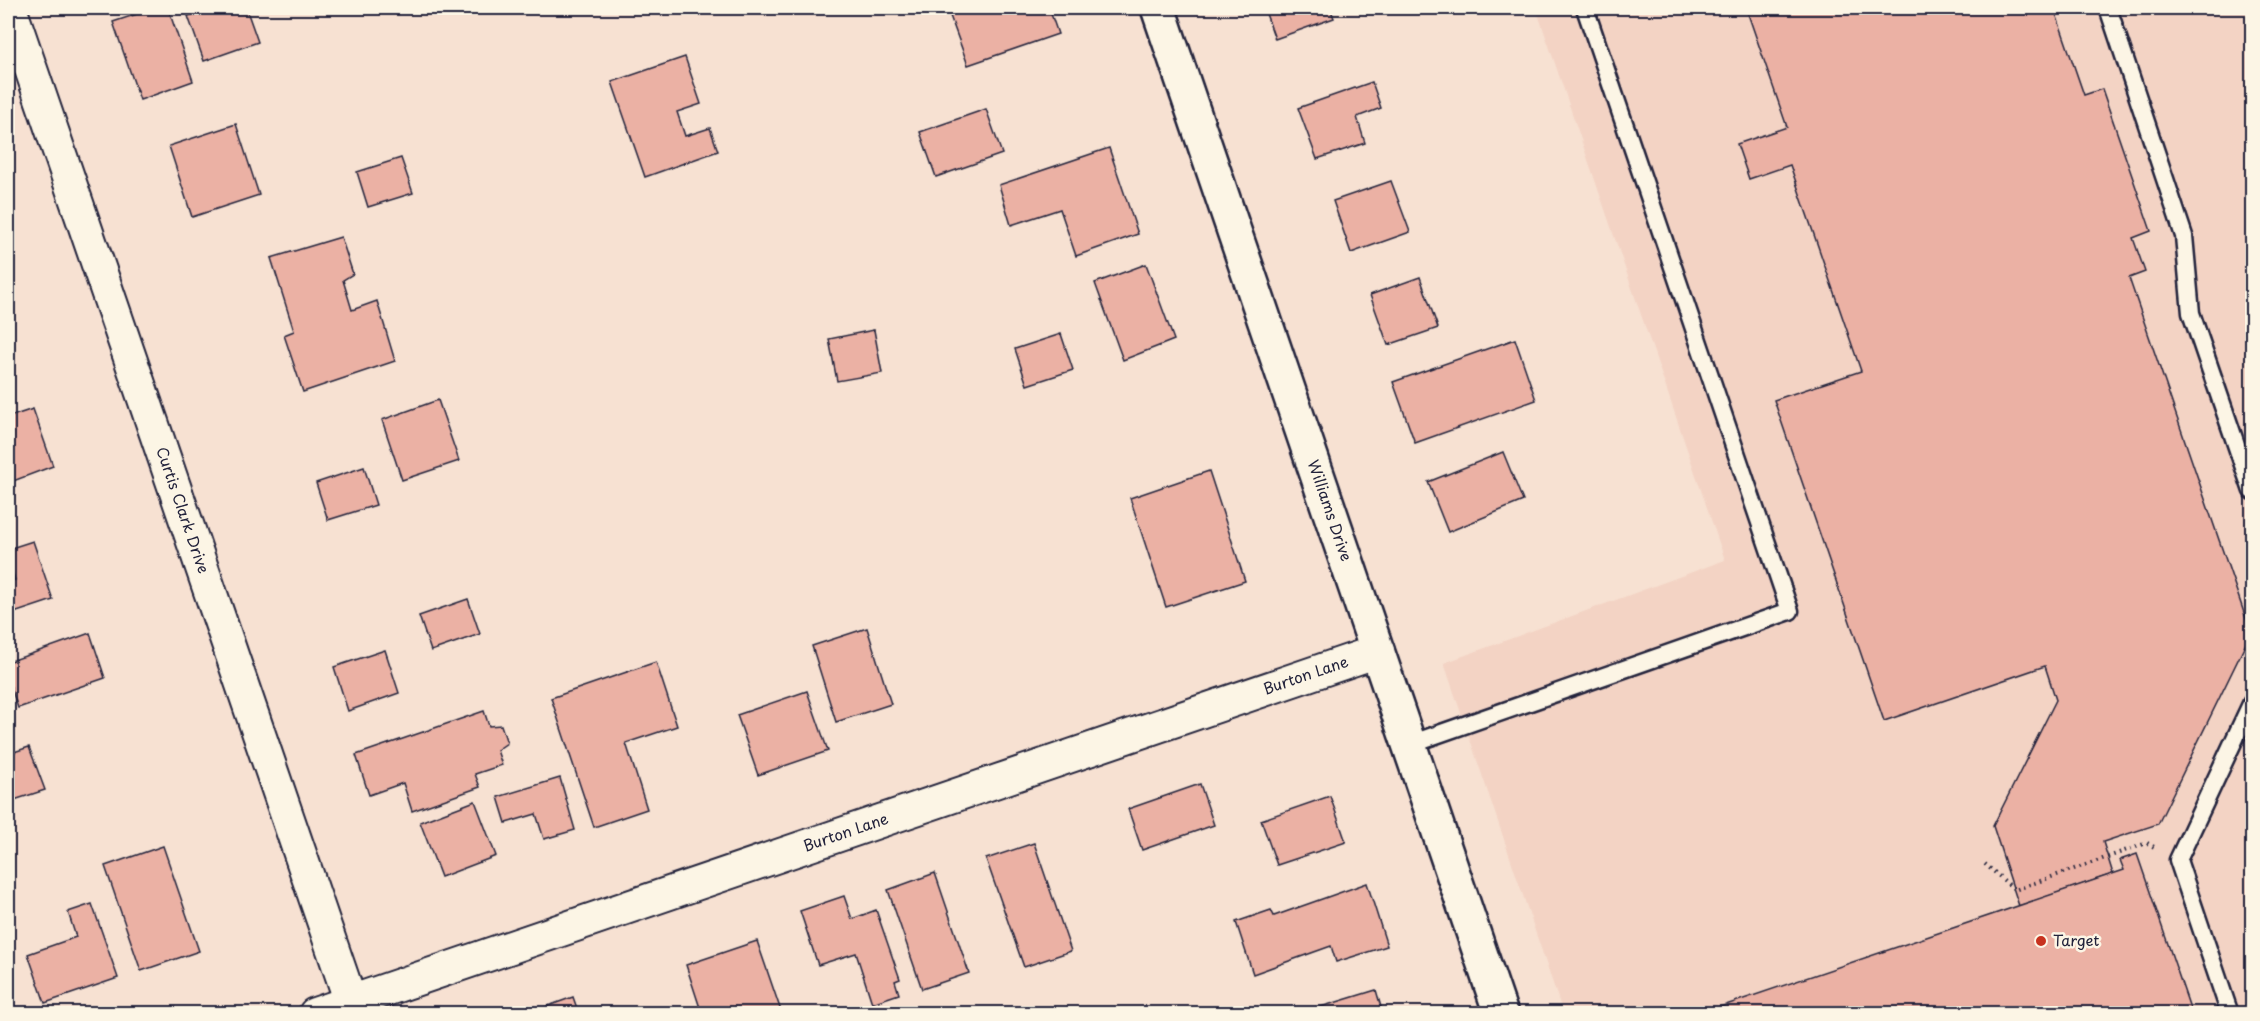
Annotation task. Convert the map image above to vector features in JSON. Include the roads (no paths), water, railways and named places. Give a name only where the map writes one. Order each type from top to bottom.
[{"type":"street","name":"Curtis Clark Drive","points":[[10,8],[353,1007]]},
{"type":"street","name":"Williams Drive","points":[[1158,8],[1501,1014]]},
{"type":"street","name":"Burton Lane","points":[[315,1014],[353,1007],[1378,651]]},
{"type":"lane","points":[[1410,744],[1790,611],[1585,8]]},
{"type":"lane","points":[[2108,8],[2184,236],[2191,313],[2253,491]]},
{"type":"lane","points":[[2230,1014],[2178,860],[2253,702]]},
{"type":"place","name":"Target","points":[[2041,941]]}]
